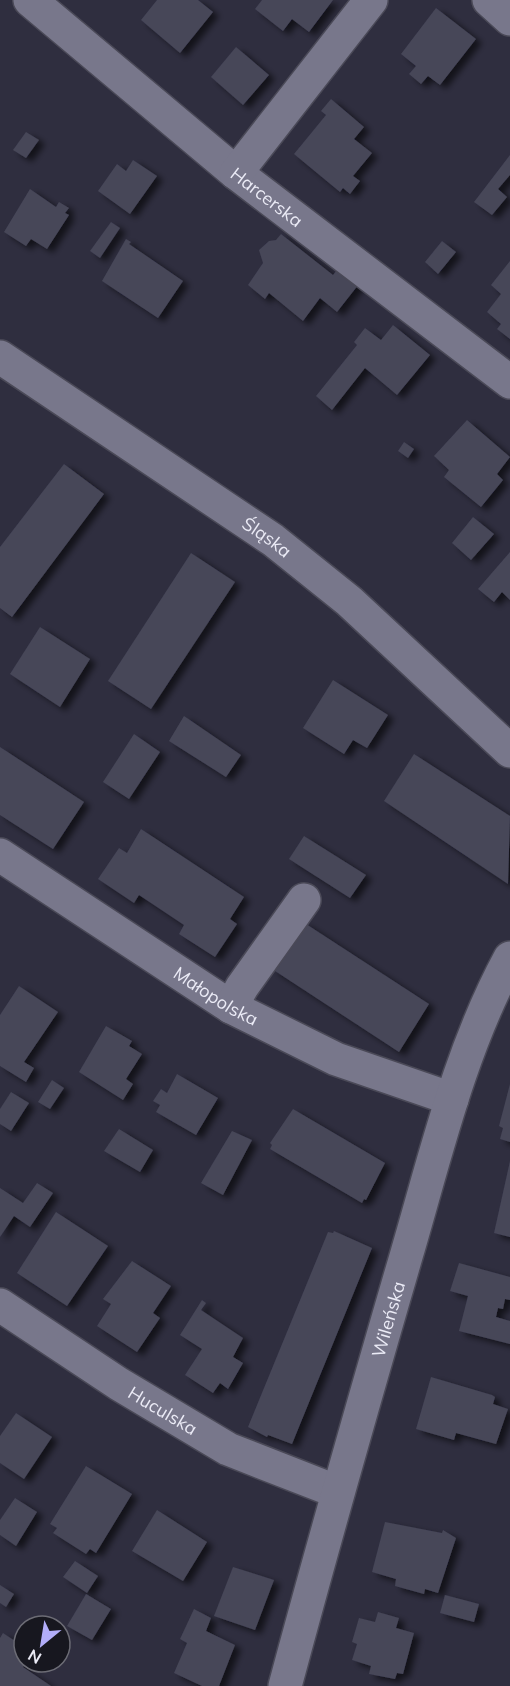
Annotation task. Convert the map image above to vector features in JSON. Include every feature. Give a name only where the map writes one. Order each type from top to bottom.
[{"type":"street","name":"Harcerska","points":[[30,0],[236,173],[510,382]]},
{"type":"street","points":[[236,173],[371,0]]},
{"type":"street","points":[[489,0],[510,19]]},
{"type":"street","name":"Śląska","points":[[0,357],[273,540],[349,601],[510,751]]},
{"type":"street","name":"Małopolska","points":[[0,855],[231,1007],[336,1059],[452,1100]]},
{"type":"street","points":[[231,1007],[242,987],[304,900]]},
{"type":"street","name":"Wileńska","points":[[285,1686],[338,1492],[452,1100],[489,999],[510,958]]},
{"type":"street","name":"Huculska","points":[[0,1305],[119,1384],[228,1449],[338,1492]]},
{"type":"building","points":[[157,0],[198,0],[213,12],[180,53],[141,20]]},
{"type":"building","points":[[262,0],[333,0],[309,32],[292,19],[283,31],[255,9]]},
{"type":"building","points":[[436,8],[476,39],[440,85],[428,76],[421,84],[409,74],[416,66],[401,54]]},
{"type":"building","points":[[236,47],[269,75],[243,105],[211,77]]},
{"type":"building","points":[[331,99],[364,127],[354,139],[372,153],[353,176],[360,181],[350,194],[343,188],[340,192],[294,154],[326,115],[321,111]]},
{"type":"building","points":[[26,132],[39,140],[26,158],[13,150]]},
{"type":"building","points":[[510,155],[510,175],[498,189],[507,197],[492,215],[474,202]]},
{"type":"building","points":[[133,160],[157,176],[130,214],[98,191],[117,164],[126,171]]},
{"type":"building","points":[[30,189],[56,207],[59,202],[69,208],[65,213],[69,215],[47,249],[31,239],[26,246],[4,232]]},
{"type":"building","points":[[111,222],[120,228],[100,258],[90,251]]},
{"type":"building","points":[[281,234],[333,275],[346,259],[366,275],[337,312],[320,298],[303,321],[269,293],[265,299],[248,285],[263,263],[259,250],[269,241],[276,240]]},
{"type":"building","points":[[126,239],[131,242],[129,244],[183,281],[158,318],[102,281]]},
{"type":"building","points":[[442,241],[456,252],[438,274],[425,262]]},
{"type":"building","points":[[510,261],[510,339],[497,329],[501,324],[487,312],[501,294],[491,285]]},
{"type":"building","points":[[393,325],[430,355],[397,395],[365,368],[332,410],[316,396],[357,345],[354,342],[365,328],[381,340]]},
{"type":"building","points":[[467,420],[510,457],[497,474],[503,480],[481,507],[444,477],[449,470],[434,456]]},
{"type":"building","points":[[404,442],[414,449],[408,458],[398,451]]},
{"type":"building","points":[[64,464],[104,494],[12,617],[0,608],[0,547]]},
{"type":"building","points":[[473,517],[494,534],[471,560],[452,543]]},
{"type":"building","points":[[510,552],[510,600],[502,592],[494,602],[478,589]]},
{"type":"building","points":[[191,553],[235,582],[151,709],[108,681]]},
{"type":"building","points":[[40,627],[90,659],[60,707],[10,674]]},
{"type":"building","points":[[333,680],[388,715],[367,748],[353,740],[344,754],[303,728]]},
{"type":"building","points":[[184,716],[241,755],[226,777],[169,741]]},
{"type":"building","points":[[134,734],[160,752],[129,799],[103,782]]},
{"type":"building","points":[[0,747],[84,802],[53,849],[0,815]]},
{"type":"building","points":[[414,754],[510,816],[508,884],[384,801]]},
{"type":"building","points":[[141,829],[244,897],[230,919],[237,924],[215,957],[179,934],[184,925],[139,895],[134,903],[98,879],[119,848],[127,853]]},
{"type":"building","points":[[304,836],[366,875],[350,898],[289,859]]},
{"type":"building","points":[[303,922],[429,1004],[399,1052],[272,969]]},
{"type":"building","points":[[19,986],[58,1012],[24,1062],[34,1068],[26,1082],[0,1066],[0,1015]]},
{"type":"building","points":[[106,1026],[132,1041],[129,1046],[142,1054],[126,1079],[133,1084],[123,1100],[79,1072]]},
{"type":"building","points":[[177,1074],[218,1098],[196,1135],[156,1112],[160,1105],[153,1101],[161,1089],[167,1093]]},
{"type":"building","points":[[52,1080],[64,1088],[50,1109],[38,1102]]},
{"type":"building","points":[[510,1084],[510,1142],[500,1139],[503,1128],[499,1126]]},
{"type":"building","points":[[11,1092],[29,1103],[11,1131],[0,1124],[0,1109]]},
{"type":"building","points":[[293,1109],[385,1163],[366,1200],[364,1199],[362,1203],[270,1149],[272,1145],[270,1143]]},
{"type":"building","points":[[119,1129],[153,1150],[140,1172],[104,1151]]},
{"type":"building","points":[[232,1131],[252,1140],[223,1195],[201,1183]]},
{"type":"building","points":[[510,1161],[510,1237],[494,1233]]},
{"type":"building","points":[[37,1183],[53,1193],[30,1227],[14,1216],[0,1237],[0,1188],[23,1203]]},
{"type":"building","points":[[56,1212],[108,1246],[67,1306],[17,1273]]},
{"type":"building","points":[[334,1231],[372,1248],[292,1444],[268,1435],[267,1437],[248,1427],[328,1232],[333,1233]]},
{"type":"building","points":[[132,1261],[171,1286],[153,1313],[160,1318],[137,1352],[97,1326],[111,1304],[103,1299]]},
{"type":"building","points":[[459,1263],[510,1277],[510,1300],[505,1299],[503,1309],[498,1308],[496,1317],[510,1321],[510,1344],[459,1331],[468,1296],[450,1291]]},
{"type":"building","points":[[202,1300],[206,1303],[201,1310],[243,1338],[233,1357],[243,1363],[228,1389],[220,1383],[213,1393],[185,1375],[202,1349],[180,1335]]},
{"type":"building","points":[[431,1377],[492,1395],[495,1397],[493,1404],[508,1409],[496,1444],[456,1433],[454,1440],[416,1429]]},
{"type":"building","points":[[16,1413],[52,1437],[24,1479],[0,1463],[0,1436]]},
{"type":"building","points":[[86,1466],[132,1494],[96,1553],[90,1549],[86,1554],[53,1533],[57,1528],[50,1524]]},
{"type":"building","points":[[15,1498],[37,1512],[16,1546],[0,1535],[0,1520]]},
{"type":"building","points":[[157,1510],[207,1542],[183,1581],[132,1551]]},
{"type":"building","points":[[385,1522],[442,1533],[443,1530],[456,1538],[438,1593],[425,1589],[424,1594],[395,1586],[396,1579],[372,1572]]},
{"type":"building","points":[[75,1561],[98,1576],[87,1593],[63,1577]]},
{"type":"building","points":[[233,1567],[274,1580],[255,1630],[214,1616]]},
{"type":"building","points":[[0,1585],[14,1594],[6,1607],[0,1603]]},
{"type":"building","points":[[86,1594],[111,1609],[92,1640],[72,1629],[72,1618]]},
{"type":"building","points":[[445,1595],[479,1604],[474,1622],[440,1613]]},
{"type":"building","points":[[194,1609],[211,1618],[206,1631],[235,1645],[219,1686],[202,1686],[174,1673],[187,1643],[180,1639]]},
{"type":"building","points":[[378,1612],[399,1618],[396,1628],[414,1633],[403,1674],[397,1673],[395,1679],[369,1674],[371,1666],[352,1660],[357,1644],[352,1642],[359,1618],[375,1622]]},
{"type":"building","points":[[3,1633],[12,1639],[12,1674],[33,1674],[51,1686],[0,1686],[0,1638]]}]
